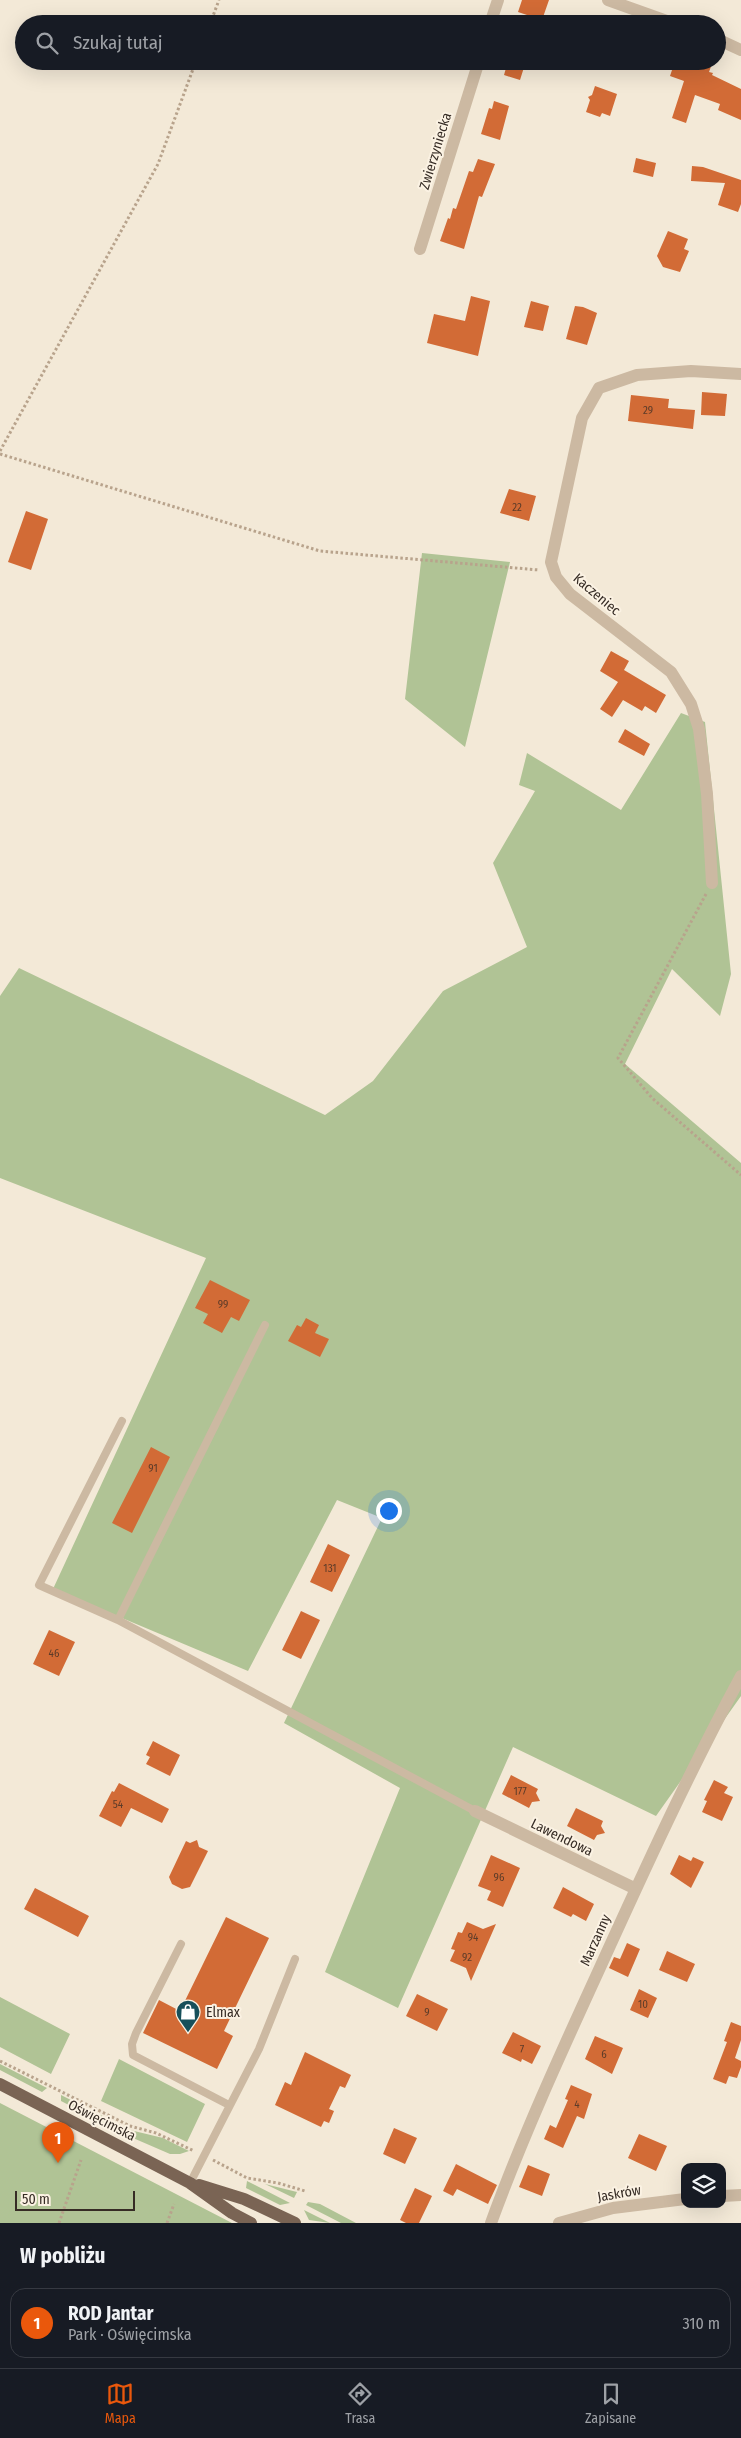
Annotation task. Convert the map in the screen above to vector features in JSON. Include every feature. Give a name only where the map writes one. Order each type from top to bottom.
[{"type":"main road","name":"Oświęcimska","points":[[0,2084],[190,2183],[232,2213],[251,2223]]},
{"type":"main road","name":"Oświęcimska","points":[[190,2183],[244,2199],[296,2223]]},
{"type":"street","points":[[493,15],[498,0]]},
{"type":"street","points":[[608,0],[650,15]]},
{"type":"street","points":[[726,43],[741,50]]},
{"type":"street","name":"Zwierzyniecka","points":[[420,249],[475,70]]},
{"type":"street","name":"Kaczeniec","points":[[712,883],[707,794],[700,729],[691,704],[671,672],[570,594],[556,577],[551,562],[582,418],[599,388],[637,375],[691,371],[741,374]]},
{"type":"street","name":"Marzanny","points":[[491,2223],[573,2024],[706,1742],[741,1676]]},
{"type":"street","name":"Lawendowa","points":[[475,1811],[636,1890]]},
{"type":"street","points":[[726,2196],[741,2195]]},
{"type":"street","name":"Jaskrów","points":[[559,2223],[613,2208],[681,2200]]},
{"type":"lane","points":[[118,1620],[265,1325]]},
{"type":"lane","points":[[122,1421],[38,1585],[118,1620],[475,1811]]},
{"type":"lane","points":[[182,1944],[136,2033],[131,2050],[133,2055],[229,2105]]},
{"type":"lane","points":[[190,2183],[259,2048],[296,1959]]},
{"type":"path","points":[[213,15],[219,0]]},
{"type":"path","points":[[193,70],[158,164],[0,453],[320,551],[554,572]]},
{"type":"path","points":[[712,883],[618,1058],[652,1098],[741,1175]]},
{"type":"path","points":[[0,2061],[130,2126],[156,2132],[247,2178],[284,2184],[304,2191]]},
{"type":"path","points":[[59,2223],[81,2160]]},
{"type":"path","points":[[167,2223],[174,2204]]},
{"type":"green space","points":[[422,553],[510,562],[465,747],[405,699]]},
{"type":"green space","points":[[681,713],[705,722],[731,974],[720,1016],[672,969],[625,1064],[741,1163],[741,1696],[656,1816],[513,1747],[398,2008],[325,1972],[400,1788],[284,1723],[382,1518],[337,1500],[248,1671],[53,1589],[206,1258],[0,1178],[0,996],[19,968],[325,1115],[373,1081],[443,991],[527,947],[493,863],[535,791],[519,785],[527,753],[621,810]]},
{"type":"green space","points":[[0,1997],[70,2034],[51,2074],[0,2047]]},
{"type":"green space","points":[[119,2059],[205,2104],[187,2142],[101,2101]]},
{"type":"green space","points":[[0,2064],[47,2088],[42,2092],[0,2070]]},
{"type":"green space","points":[[61,2095],[130,2130],[163,2138],[189,2151],[180,2154],[170,2154],[133,2138],[61,2101]]},
{"type":"green space","points":[[0,2103],[232,2223],[0,2223]]},
{"type":"green space","points":[[247,2181],[290,2203],[280,2205],[246,2188]]},
{"type":"green space","points":[[265,2184],[297,2192],[294,2198]]},
{"type":"green space","points":[[308,2202],[320,2204],[356,2223],[341,2223],[306,2205]]},
{"type":"green space","points":[[304,2210],[330,2223],[309,2220]]},
{"type":"building","points":[[522,0],[549,0],[544,15],[527,15],[518,12]]},
{"type":"building","points":[[505,70],[523,70],[520,80],[504,75]]},
{"type":"building","points":[[672,70],[710,70],[709,72],[713,73],[712,75],[741,89],[741,120],[718,110],[720,104],[695,95],[686,123],[672,118],[684,81],[670,76]]},
{"type":"building","points":[[595,86],[617,94],[610,116],[602,113],[600,117],[586,112],[590,100],[588,97],[592,95]]},
{"type":"building","points":[[494,101],[509,106],[500,140],[481,134],[489,108],[492,109]]},
{"type":"building","points":[[636,158],[656,163],[653,177],[633,172]]},
{"type":"building","points":[[478,159],[495,164],[482,197],[479,196],[464,249],[440,241],[453,208],[456,209],[469,171],[473,172]]},
{"type":"building","points":[[692,166],[703,167],[741,180],[741,204],[738,212],[718,205],[725,183],[691,181]]},
{"type":"building","points":[[668,231],[688,239],[684,249],[689,251],[680,272],[663,267],[657,256]]},
{"type":"building","points":[[471,296],[490,301],[478,356],[427,343],[434,314],[465,321]]},
{"type":"building","points":[[531,301],[549,306],[543,331],[524,327]]},
{"type":"building","points":[[575,306],[597,313],[587,345],[566,339]]},
{"type":"building","points":[[702,392],[727,394],[725,416],[701,415]]},
{"type":"building","points":[[631,395],[669,399],[668,408],[695,410],[693,429],[628,421]]},
{"type":"building","points":[[509,489],[536,496],[529,521],[500,513]]},
{"type":"building","points":[[26,511],[48,519],[31,570],[8,562]]},
{"type":"building","points":[[611,651],[629,661],[624,670],[666,695],[656,713],[645,706],[642,711],[623,700],[612,717],[600,709],[618,682],[600,671]]},
{"type":"building","points":[[625,729],[650,744],[644,756],[618,742]]},
{"type":"building","points":[[210,1280],[250,1300],[239,1321],[231,1317],[222,1333],[203,1323],[208,1314],[195,1308]]},
{"type":"building","points":[[306,1318],[319,1325],[315,1333],[329,1339],[320,1357],[288,1341],[297,1325],[301,1327]]},
{"type":"building","points":[[151,1447],[170,1457],[132,1533],[112,1523]]},
{"type":"building","points":[[328,1544],[350,1555],[332,1592],[310,1582]]},
{"type":"building","points":[[301,1611],[320,1620],[301,1659],[282,1650]]},
{"type":"building","points":[[49,1630],[75,1642],[59,1676],[33,1664]]},
{"type":"building","points":[[153,1741],[180,1755],[170,1776],[146,1764],[150,1757],[146,1755]]},
{"type":"building","points":[[511,1775],[538,1789],[536,1793],[540,1801],[532,1802],[529,1808],[502,1794]]},
{"type":"building","points":[[714,1780],[728,1787],[724,1793],[733,1797],[722,1821],[702,1812],[707,1801],[704,1800]]},
{"type":"building","points":[[119,1783],[169,1809],[162,1823],[131,1808],[121,1827],[99,1816],[112,1791],[114,1792]]},
{"type":"building","points":[[576,1808],[603,1821],[601,1826],[605,1833],[597,1835],[594,1840],[567,1826]]},
{"type":"building","points":[[197,1840],[199,1847],[208,1851],[190,1887],[182,1889],[172,1884],[169,1877],[186,1841],[190,1843]]},
{"type":"building","points":[[491,1855],[520,1868],[503,1907],[487,1900],[491,1891],[478,1886]]},
{"type":"building","points":[[679,1855],[691,1861],[693,1857],[704,1862],[691,1888],[670,1874]]},
{"type":"building","points":[[563,1887],[594,1904],[586,1921],[573,1914],[571,1917],[553,1908]]},
{"type":"building","points":[[35,1888],[89,1916],[78,1937],[24,1909]]},
{"type":"building","points":[[226,1917],[269,1938],[224,2031],[233,2036],[217,2069],[143,2033],[159,2000],[180,2011]]},
{"type":"building","points":[[467,1922],[483,1929],[496,1924],[471,1981],[466,1968],[450,1961],[455,1950],[451,1949],[458,1932],[462,1933]]},
{"type":"building","points":[[627,1943],[640,1949],[628,1977],[609,1968],[614,1957],[620,1959]]},
{"type":"building","points":[[667,1951],[695,1964],[687,1982],[659,1970]]},
{"type":"building","points":[[639,1989],[657,1998],[648,2018],[630,2010]]},
{"type":"building","points":[[417,1994],[448,2009],[437,2031],[406,2016]]},
{"type":"building","points":[[731,2022],[741,2026],[741,2040],[735,2058],[741,2061],[741,2067],[737,2078],[729,2076],[726,2084],[713,2079],[727,2042],[724,2041]]},
{"type":"building","points":[[513,2032],[541,2046],[532,2064],[522,2059],[521,2062],[502,2053]]},
{"type":"building","points":[[595,2036],[623,2048],[612,2074],[585,2059]]},
{"type":"building","points":[[305,2052],[351,2075],[345,2088],[340,2086],[329,2109],[334,2111],[329,2123],[324,2121],[321,2127],[275,2105],[285,2082],[291,2085]]},
{"type":"building","points":[[571,2085],[592,2094],[584,2119],[577,2116],[563,2148],[544,2139],[550,2125],[556,2128],[568,2100],[565,2099]]},
{"type":"building","points":[[394,2128],[417,2138],[405,2164],[383,2154]]},
{"type":"building","points":[[639,2134],[667,2146],[656,2171],[628,2158]]},
{"type":"building","points":[[456,2164],[497,2185],[488,2204],[457,2189],[453,2196],[443,2191]]},
{"type":"building","points":[[528,2165],[550,2174],[542,2196],[519,2187]]},
{"type":"building","points":[[415,2188],[432,2196],[419,2223],[406,2223],[400,2220]]},
{"type":"place","name":"Elmax","points":[[188,2033]]},
{"type":"place","name":"ROD Jantar","points":[[58,2163]]}]
